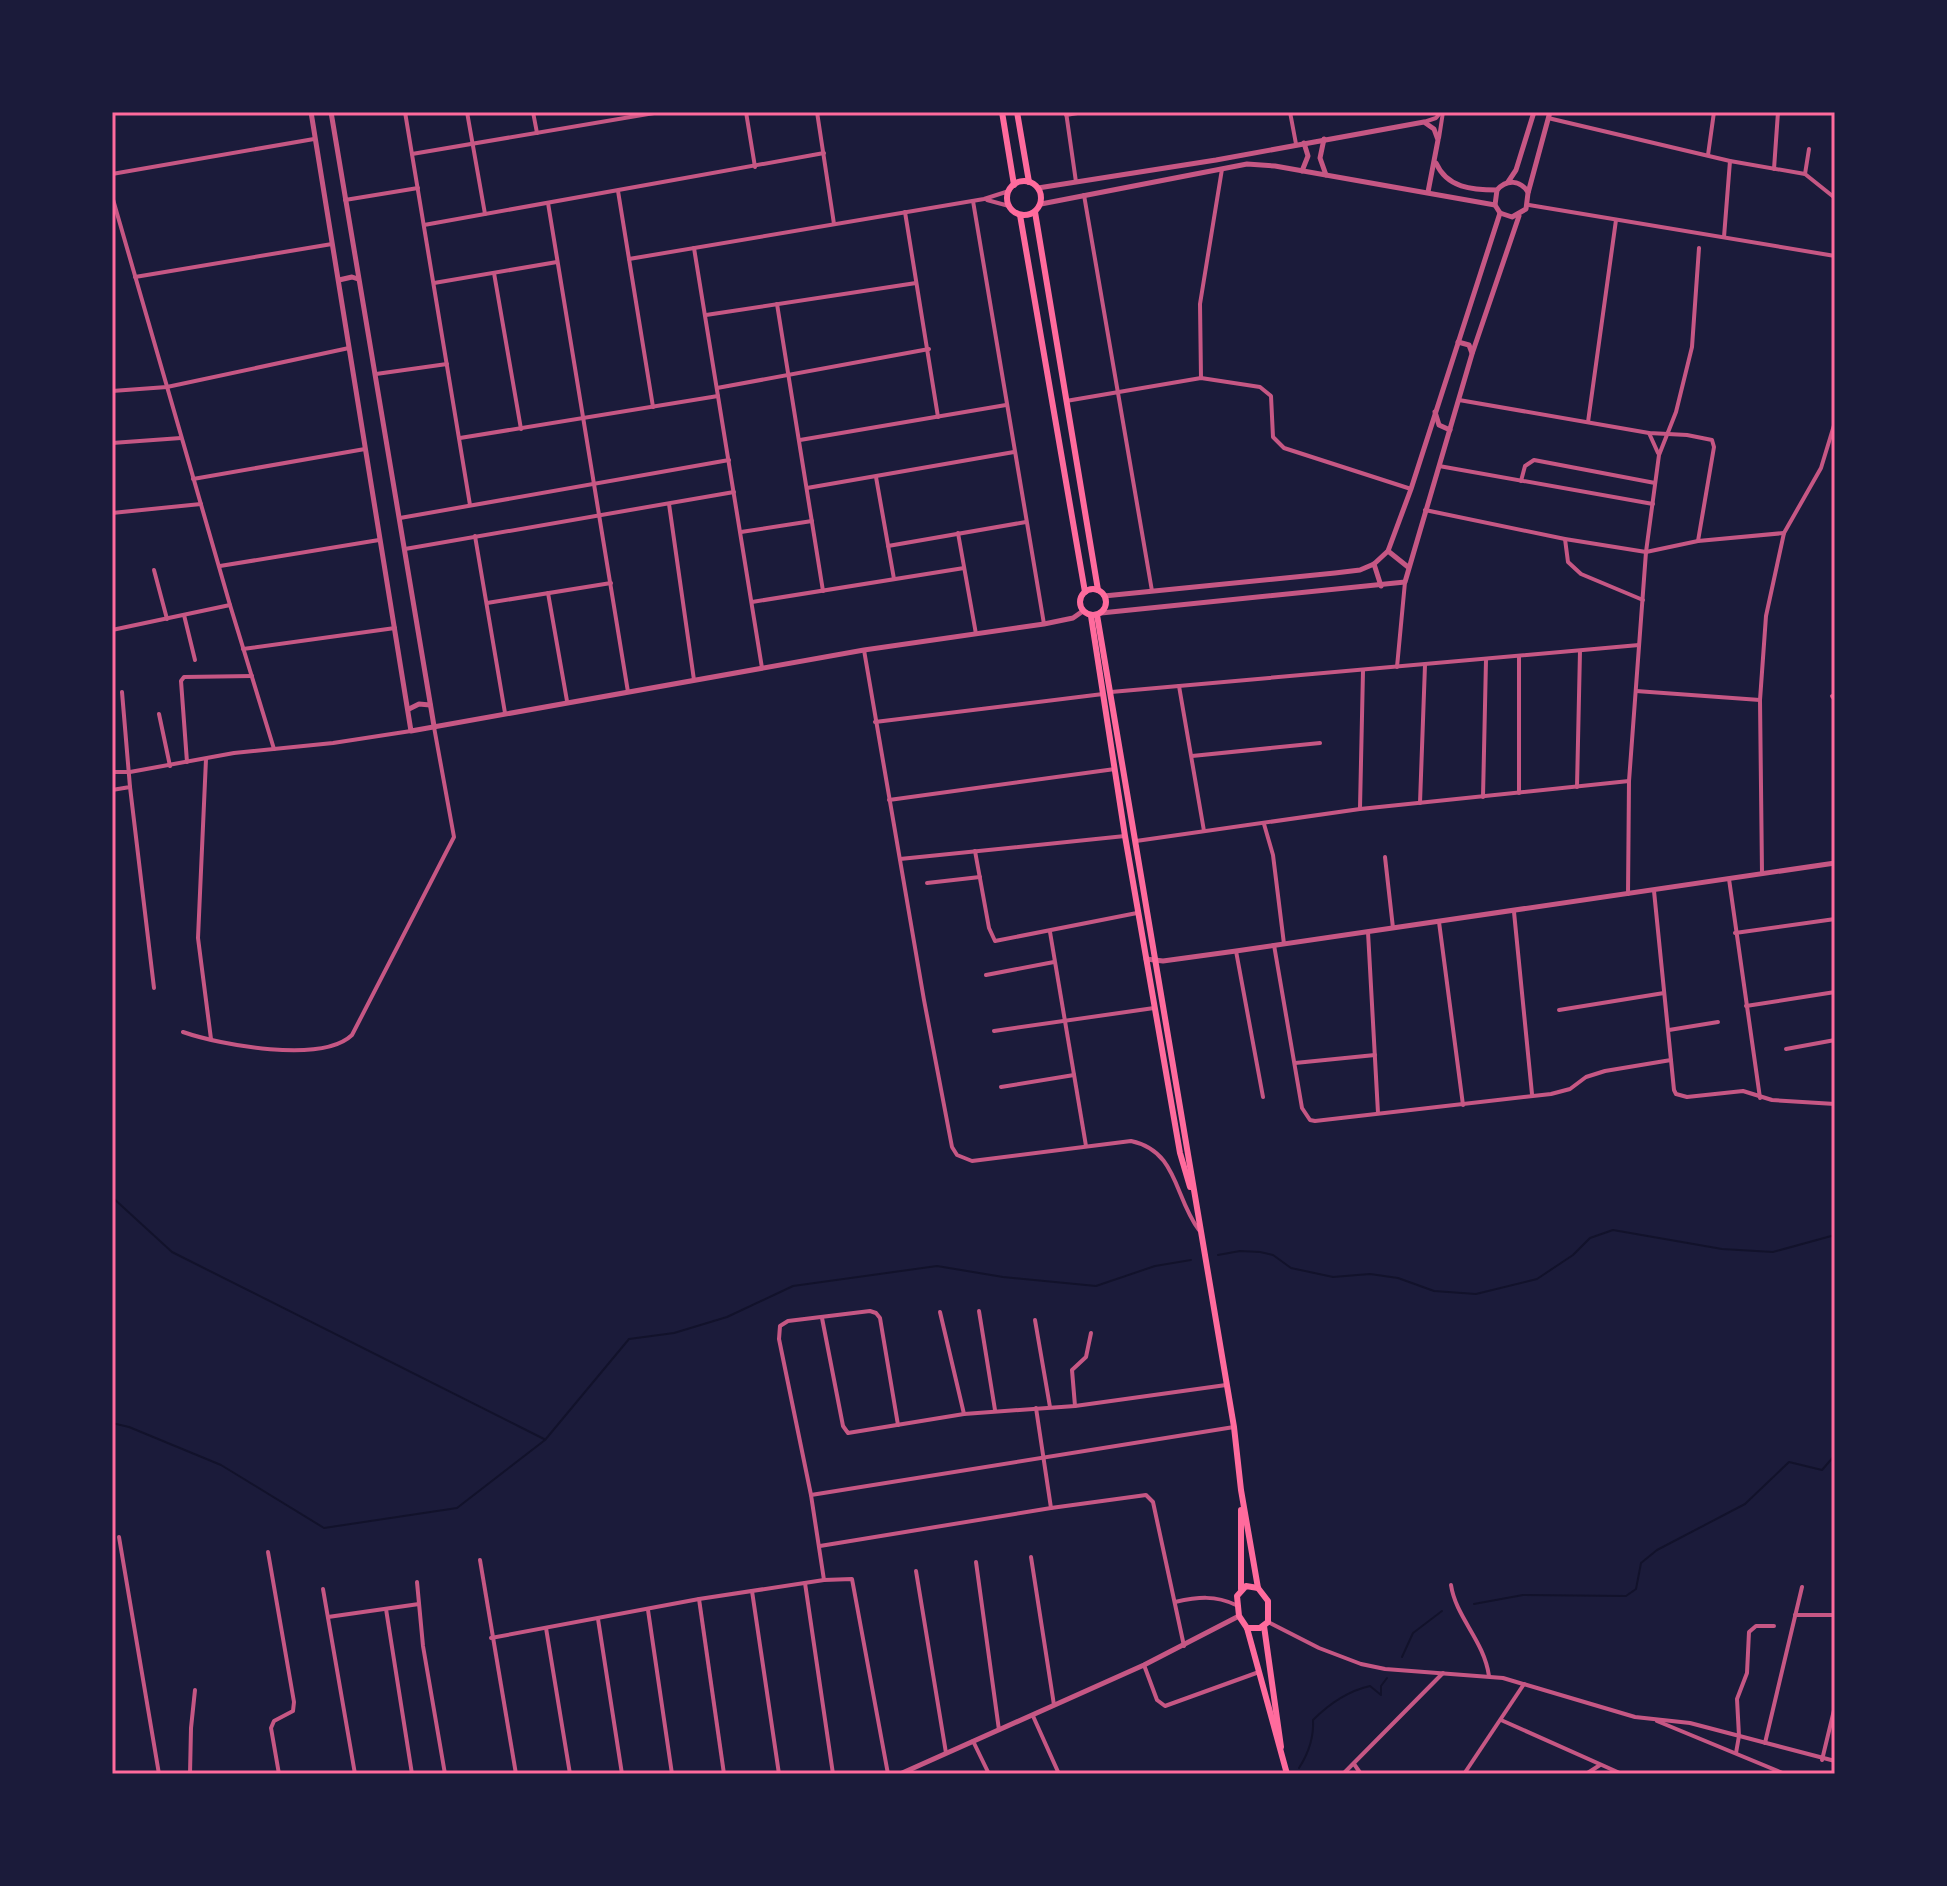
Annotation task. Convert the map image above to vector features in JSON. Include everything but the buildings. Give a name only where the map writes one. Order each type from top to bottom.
[{"type":"main road","points":[[1002,112],[1011,188],[1009,206],[1020,215],[1085,592],[1080,605],[1083,611],[1096,614]]},
{"type":"main road","points":[[1017,112],[1029,182],[1038,188],[1041,195],[1041,204],[1035,212],[1020,215]]},
{"type":"main road","points":[[1011,188],[1029,182]]},
{"type":"main road","points":[[1035,212],[1098,590],[1106,604],[1096,614]]},
{"type":"main road","points":[[1085,592],[1098,590]]},
{"type":"main road","points":[[1096,614],[1115,769],[1138,913],[1180,1153],[1198,1212]]},
{"type":"main road","points":[[1107,693],[1136,841],[1258,1588],[1268,1601],[1270,1616],[1266,1624],[1281,1747]]},
{"type":"main road","points":[[1241,1490],[1241,1589],[1236,1605],[1247,1628],[1287,1774]]},
{"type":"main road","points":[[1241,1589],[1246,1586],[1258,1588]]},
{"type":"main road","points":[[1247,1628],[1266,1624]]},
{"type":"street","points":[[311,112],[411,731]]},
{"type":"street","points":[[183,1032],[289,1050],[336,1046],[352,1035],[454,837],[331,112]]},
{"type":"street","points":[[405,112],[470,505]]},
{"type":"street","points":[[467,112],[485,214]]},
{"type":"street","points":[[533,112],[537,133]]},
{"type":"street","points":[[601,112],[603,122]]},
{"type":"street","points":[[412,154],[660,112]]},
{"type":"street","points":[[746,112],[755,167]]},
{"type":"street","points":[[817,112],[834,224]]},
{"type":"street","points":[[1076,182],[1066,114],[1083,112]]},
{"type":"street","points":[[1290,112],[1296,144]]},
{"type":"street","points":[[1038,188],[1424,122],[1442,112]]},
{"type":"street","points":[[1428,192],[1442,112]]},
{"type":"street","points":[[1435,163],[1441,176],[1450,182],[1481,190],[1497,190],[1508,182],[1516,170],[1534,112]]},
{"type":"street","points":[[1708,155],[1714,112]]},
{"type":"street","points":[[1774,169],[1778,112]]},
{"type":"street","points":[[1397,668],[1408,567],[1472,354],[1519,216],[1529,205],[1528,193],[1549,115],[1730,161],[1805,174],[1835,198]]},
{"type":"street","points":[[1424,122],[1434,129],[1438,140]]},
{"type":"street","points":[[112,174],[314,139]]},
{"type":"street","points":[[1324,139],[1320,158],[1326,175]]},
{"type":"street","points":[[1302,171],[1308,156],[1304,143]]},
{"type":"street","points":[[1275,166],[1278,148]]},
{"type":"street","points":[[1805,174],[1809,149]]},
{"type":"street","points":[[424,225],[824,153]]},
{"type":"street","points":[[1724,237],[1730,161]]},
{"type":"street","points":[[1041,204],[1247,164],[1275,166],[1495,205]]},
{"type":"street","points":[[1201,378],[1200,304],[1222,169]]},
{"type":"street","points":[[1508,182],[1520,184],[1528,193]]},
{"type":"street","points":[[344,201],[418,188]]},
{"type":"street","points":[[629,259],[984,199],[1011,188]]},
{"type":"street","points":[[1497,190],[1495,205],[1500,213],[1519,216]]},
{"type":"street","points":[[618,191],[653,407]]},
{"type":"street","points":[[1084,195],[1152,593]]},
{"type":"street","points":[[112,196],[274,749]]},
{"type":"street","points":[[984,199],[1009,206]]},
{"type":"street","points":[[973,201],[1044,624]]},
{"type":"street","points":[[548,203],[628,692]]},
{"type":"street","points":[[1529,205],[1835,254]]},
{"type":"street","points":[[905,212],[938,417]]},
{"type":"street","points":[[1104,596],[1360,570],[1374,564],[1388,551],[1500,213]]},
{"type":"street","points":[[1588,422],[1616,220]]},
{"type":"street","points":[[135,277],[332,244]]},
{"type":"street","points":[[694,248],[762,669]]},
{"type":"street","points":[[1628,894],[1629,781],[1646,552],[1659,455],[1668,434],[1692,347],[1699,248]]},
{"type":"street","points":[[433,283],[557,262]]},
{"type":"street","points":[[494,273],[521,429]]},
{"type":"street","points":[[339,280],[358,279]]},
{"type":"street","points":[[706,315],[916,283]]},
{"type":"street","points":[[777,304],[823,591]]},
{"type":"street","points":[[1458,342],[1469,345],[1472,354]]},
{"type":"street","points":[[112,391],[167,387],[349,348]]},
{"type":"street","points":[[717,388],[929,349]]},
{"type":"street","points":[[376,374],[447,364]]},
{"type":"street","points":[[1065,401],[1201,378],[1260,387],[1272,403],[1273,437],[1284,448],[1411,489]]},
{"type":"street","points":[[460,438],[718,396]]},
{"type":"street","points":[[1459,400],[1649,433],[1707,438],[1713,443],[1698,541]]},
{"type":"street","points":[[800,440],[1006,405]]},
{"type":"street","points":[[1435,411],[1439,425],[1450,430]]},
{"type":"street","points":[[1762,874],[1760,700],[1766,616],[1784,533],[1821,468],[1835,422]]},
{"type":"street","points":[[1649,433],[1659,455]]},
{"type":"street","points":[[112,443],[182,438]]},
{"type":"street","points":[[193,479],[365,449]]},
{"type":"street","points":[[807,488],[1014,452]]},
{"type":"street","points":[[400,518],[729,460]]},
{"type":"street","points":[[1521,481],[1525,466],[1534,460],[1655,483]]},
{"type":"street","points":[[1439,466],[1653,504]]},
{"type":"street","points":[[876,477],[894,579]]},
{"type":"street","points":[[405,549],[734,492]]},
{"type":"street","points":[[112,513],[201,504]]},
{"type":"street","points":[[669,504],[695,681]]},
{"type":"street","points":[[1425,510],[1646,552],[1698,541],[1784,533]]},
{"type":"street","points":[[741,532],[812,521]]},
{"type":"street","points":[[888,546],[1026,522]]},
{"type":"street","points":[[958,533],[976,634]]},
{"type":"street","points":[[475,536],[505,713]]},
{"type":"street","points":[[1565,539],[1568,562],[1581,574],[1643,600]]},
{"type":"street","points":[[220,566],[382,540]]},
{"type":"street","points":[[1388,551],[1408,567]]},
{"type":"street","points":[[1374,564],[1381,586]]},
{"type":"street","points":[[752,602],[964,568]]},
{"type":"street","points":[[154,570],[167,619]]},
{"type":"street","points":[[1096,614],[1405,582]]},
{"type":"street","points":[[486,603],[611,583]]},
{"type":"street","points":[[548,593],[567,701]]},
{"type":"street","points":[[112,630],[230,605]]},
{"type":"street","points":[[112,772],[130,772],[411,731],[864,650],[1044,624],[1073,618],[1083,611]]},
{"type":"street","points":[[184,615],[195,660]]},
{"type":"street","points":[[243,649],[396,628]]},
{"type":"street","points":[[875,722],[1107,693],[1639,645]]},
{"type":"street","points":[[864,650],[948,1138],[957,1155],[972,1161],[1131,1141],[1155,1150],[1164,1160],[1201,1234]]},
{"type":"street","points":[[1577,787],[1580,651]]},
{"type":"street","points":[[1519,657],[1519,793]]},
{"type":"street","points":[[1483,797],[1486,660]]},
{"type":"street","points":[[1420,803],[1425,665]]},
{"type":"street","points":[[1360,809],[1363,671]]},
{"type":"street","points":[[187,762],[181,681],[184,677],[252,676]]},
{"type":"street","points":[[1179,686],[1204,831]]},
{"type":"street","points":[[1636,691],[1760,700]]},
{"type":"street","points":[[122,692],[154,988]]},
{"type":"street","points":[[409,709],[419,704],[430,705]]},
{"type":"street","points":[[159,714],[170,766]]},
{"type":"street","points":[[1192,756],[1320,743]]},
{"type":"street","points":[[206,759],[198,938],[211,1039]]},
{"type":"street","points":[[889,800],[1115,769]]},
{"type":"street","points":[[1136,841],[1360,809],[1629,781]]},
{"type":"street","points":[[112,790],[130,787]]},
{"type":"street","points":[[1264,823],[1273,855],[1284,944]]},
{"type":"street","points":[[900,859],[1125,836]]},
{"type":"street","points":[[975,851],[989,928],[995,941],[1138,913]]},
{"type":"street","points":[[1385,857],[1393,928]]},
{"type":"street","points":[[1146,959],[1236,951],[1835,863]]},
{"type":"street","points":[[927,883],[980,877]]},
{"type":"street","points":[[1729,879],[1760,1098]]},
{"type":"street","points":[[1654,891],[1676,1094],[1687,1097],[1743,1091],[1760,1098],[1835,1104]]},
{"type":"street","points":[[1514,912],[1532,1094]]},
{"type":"street","points":[[1735,933],[1835,919]]},
{"type":"street","points":[[1439,922],[1463,1105]]},
{"type":"street","points":[[1050,932],[1086,1147]]},
{"type":"street","points":[[1368,932],[1378,1113]]},
{"type":"street","points":[[1274,945],[1302,1108],[1310,1120],[1551,1094],[1570,1089],[1586,1077],[1605,1071],[1671,1060]]},
{"type":"street","points":[[1236,951],[1263,1097]]},
{"type":"street","points":[[986,975],[1055,962]]},
{"type":"street","points":[[1746,1006],[1835,992]]},
{"type":"street","points":[[1559,1010],[1664,993]]},
{"type":"street","points":[[994,1031],[1155,1008]]},
{"type":"street","points":[[1668,1030],[1718,1022]]},
{"type":"street","points":[[1786,1049],[1835,1040]]},
{"type":"street","points":[[1295,1063],[1375,1055]]},
{"type":"street","points":[[1001,1087],[1074,1075]]},
{"type":"street","points":[[824,1580],[811,1495],[779,1339],[780,1326],[788,1321],[870,1311],[876,1313],[880,1318],[898,1425]]},
{"type":"street","points":[[979,1311],[995,1410]]},
{"type":"street","points":[[940,1312],[964,1414]]},
{"type":"street","points":[[822,1318],[843,1426],[848,1433],[995,1410],[1075,1406],[1226,1385]]},
{"type":"street","points":[[1035,1320],[1050,1407]]},
{"type":"street","points":[[1075,1406],[1072,1370],[1086,1357],[1091,1333]]},
{"type":"street","points":[[1036,1408],[1041,1458],[1051,1508]]},
{"type":"street","points":[[811,1495],[1234,1427]]},
{"type":"street","points":[[820,1546],[1141,1495],[1153,1502],[1184,1646]]},
{"type":"street","points":[[119,1537],[159,1774]]},
{"type":"street","points":[[268,1552],[294,1702],[293,1711],[274,1721],[271,1728],[279,1774]]},
{"type":"street","points":[[1031,1557],[1054,1706]]},
{"type":"street","points":[[480,1560],[516,1774]]},
{"type":"street","points":[[976,1562],[999,1730]]},
{"type":"street","points":[[916,1571],[946,1753]]},
{"type":"street","points":[[491,1638],[699,1599],[824,1580],[852,1579],[888,1774]]},
{"type":"street","points":[[417,1582],[423,1646],[445,1774]]},
{"type":"street","points":[[805,1583],[833,1774]]},
{"type":"street","points":[[1451,1585],[1455,1600],[1485,1655],[1489,1676]]},
{"type":"street","points":[[1765,1743],[1802,1587]]},
{"type":"street","points":[[323,1589],[355,1774]]},
{"type":"street","points":[[752,1591],[779,1774]]},
{"type":"street","points":[[1175,1602],[1215,1597],[1236,1605]]},
{"type":"street","points":[[699,1599],[724,1774]]},
{"type":"street","points":[[328,1617],[419,1604]]},
{"type":"street","points":[[386,1609],[412,1774]]},
{"type":"street","points":[[648,1610],[672,1774]]},
{"type":"street","points":[[1795,1615],[1835,1615]]},
{"type":"street","points":[[900,1774],[1144,1665],[1239,1616]]},
{"type":"street","points":[[598,1619],[622,1774]]},
{"type":"street","points":[[1266,1624],[1361,1664],[1385,1669],[1489,1676],[1635,1717],[1672,1719],[1835,1761]]},
{"type":"street","points":[[1736,1753],[1739,1736],[1737,1699],[1747,1673],[1749,1632],[1756,1626],[1774,1626]]},
{"type":"street","points":[[546,1628],[570,1774]]},
{"type":"street","points":[[1144,1665],[1157,1700],[1165,1706],[1259,1672]]},
{"type":"street","points":[[1343,1774],[1443,1673]]},
{"type":"street","points":[[1473,1774],[1465,1772],[1524,1684]]},
{"type":"street","points":[[190,1774],[195,1690]]},
{"type":"street","points":[[1822,1760],[1835,1706]]},
{"type":"street","points":[[1033,1716],[1059,1774]]},
{"type":"street","points":[[1501,1720],[1622,1774]]},
{"type":"street","points":[[1655,1720],[1782,1773]]},
{"type":"street","points":[[973,1741],[989,1774]]},
{"type":"street","points":[[1354,1764],[1361,1774]]},
{"type":"street","points":[[1586,1774],[1600,1765]]},
{"type":"waterway","points":[[112,1197],[172,1252],[544,1439]]},
{"type":"waterway","points":[[1218,1255],[1240,1251],[1260,1252],[1273,1255],[1291,1268],[1333,1277],[1370,1274],[1398,1278],[1434,1291],[1476,1294],[1537,1279],[1573,1255],[1590,1238],[1613,1230],[1722,1249],[1773,1252],[1835,1235]]},
{"type":"waterway","points":[[112,1423],[221,1465],[324,1528],[457,1508],[545,1440],[629,1339],[674,1333],[727,1317],[793,1286],[937,1266],[1003,1277],[1096,1286],[1155,1266],[1191,1260]]},
{"type":"waterway","points":[[1474,1604],[1523,1595],[1626,1596],[1636,1589],[1641,1563],[1657,1550],[1745,1504],[1789,1462],[1822,1470],[1835,1455]]},
{"type":"waterway","points":[[1402,1657],[1413,1633],[1442,1611]]},
{"type":"waterway","points":[[1299,1768],[1310,1745],[1313,1720],[1339,1699],[1362,1688],[1370,1686],[1381,1695],[1381,1686],[1387,1678]]}]
